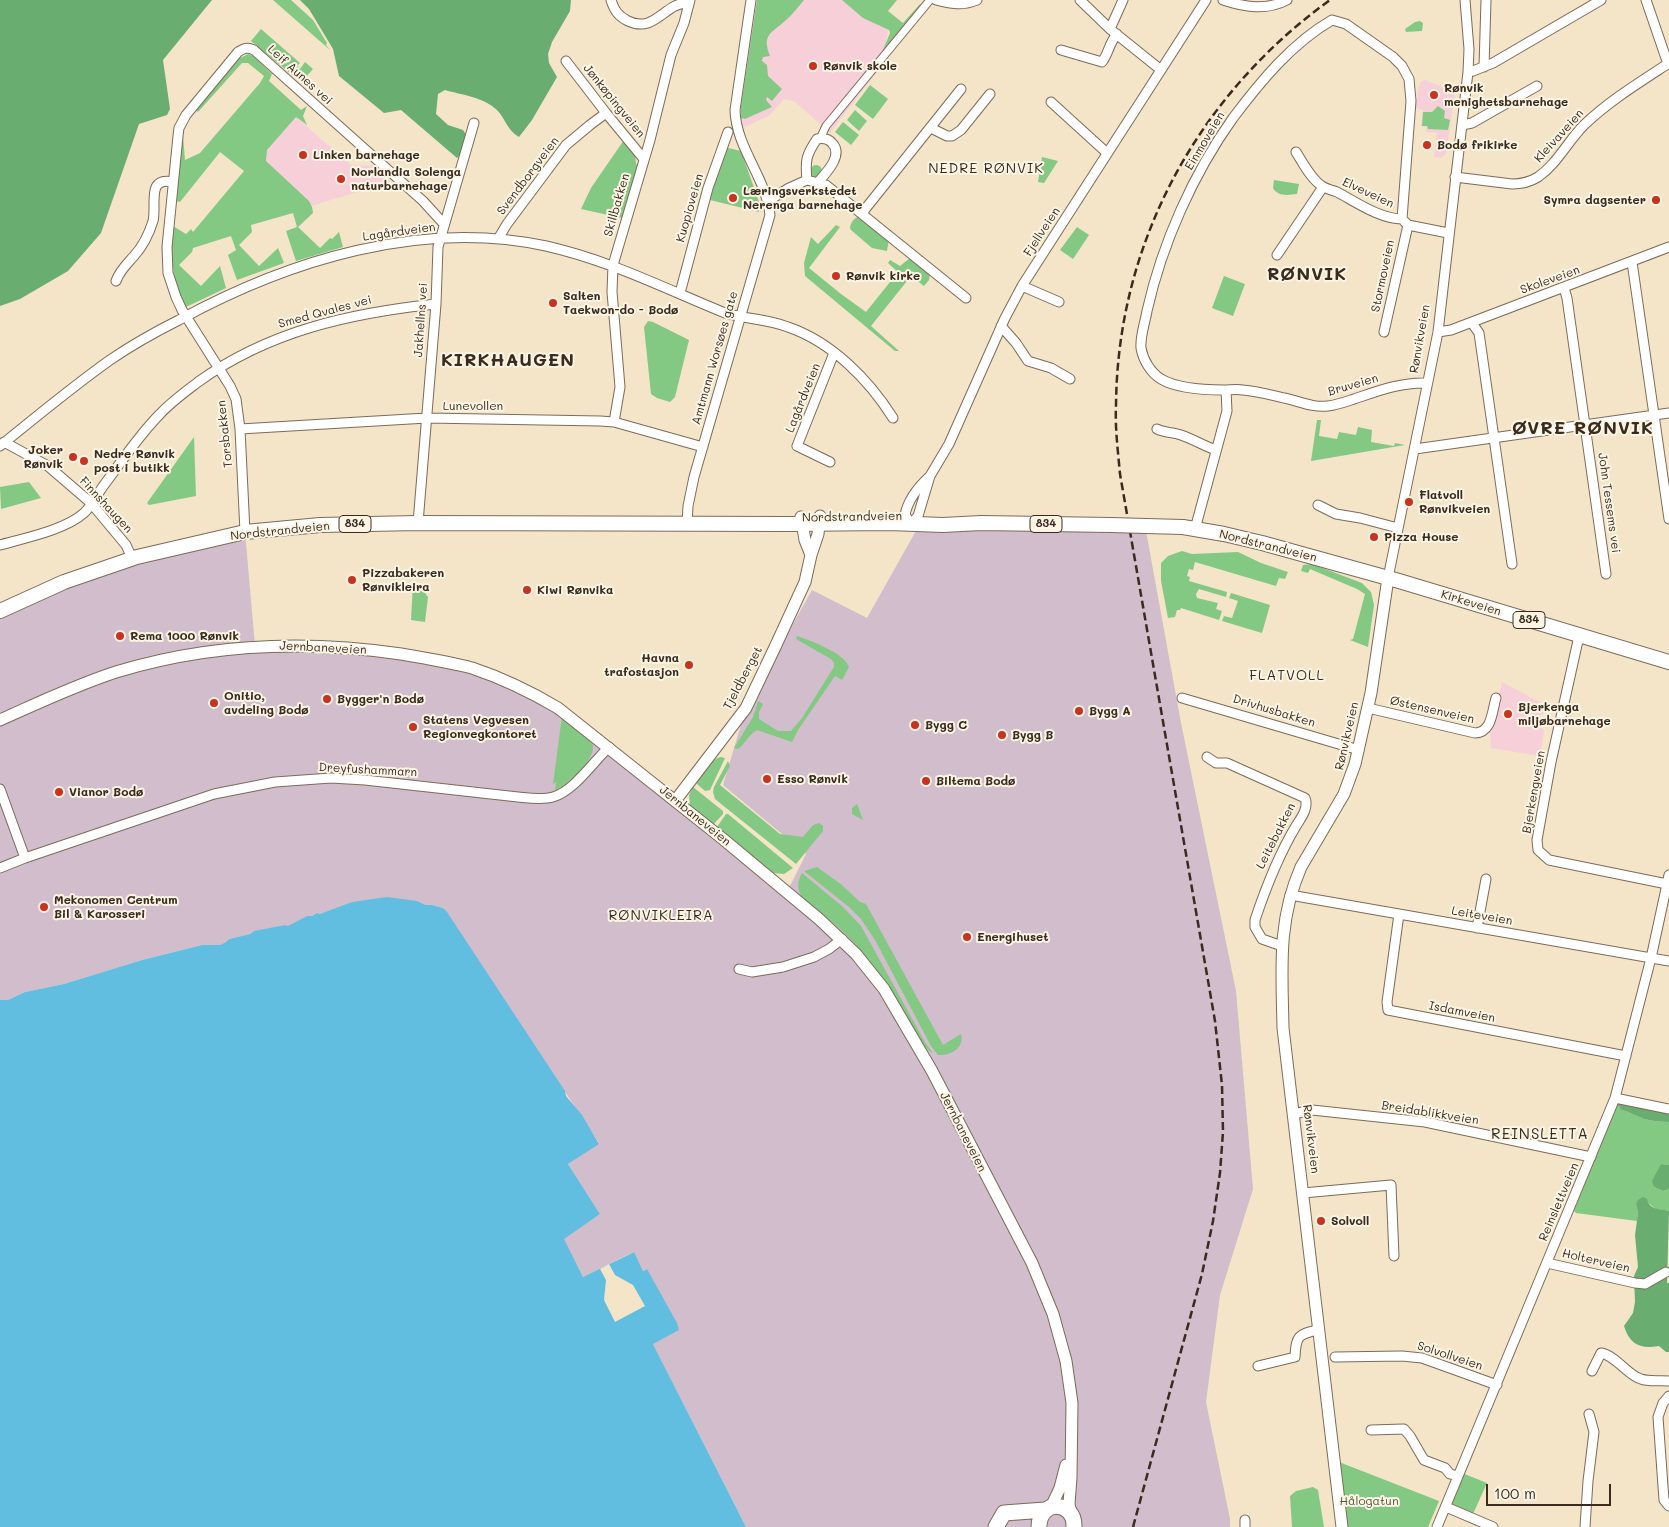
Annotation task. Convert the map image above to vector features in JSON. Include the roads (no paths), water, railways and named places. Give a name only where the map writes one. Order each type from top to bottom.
[{"type":"highway","name":"Jernbaneveien","points":[[1039,1527],[1039,1520],[1048,1509],[1064,1508],[1072,1520]]},
{"type":"highway","points":[[1004,1512],[1048,1509]]},
{"type":"highway","points":[[996,1527],[1004,1512]]},
{"type":"highway","points":[[1004,1512],[1034,1527]]},
{"type":"main road","name":"Nordstrandveien","points":[[0,611],[64,582],[132,558],[245,532],[320,525],[418,523],[724,524],[911,518],[970,520],[981,523],[1146,526],[1195,529],[1224,534],[1388,578]]},
{"type":"main road","name":"Kirkeveien","points":[[1388,578],[1669,662]]},
{"type":"street","points":[[611,0],[615,11],[623,18],[632,23],[642,24],[652,22],[681,3],[689,2]]},
{"type":"street","name":"Amtmann Worsøes gate","points":[[687,524],[688,506],[703,447],[770,215],[764,188],[742,142],[736,120],[751,0]]},
{"type":"street","points":[[820,139],[826,126],[930,0]]},
{"type":"street","points":[[936,0],[959,4],[977,0]]},
{"type":"street","points":[[1080,0],[1161,70]]},
{"type":"street","points":[[1061,50],[1102,62],[1114,31],[1122,0]]},
{"type":"street","name":"Fjellveien","points":[[911,518],[930,476],[949,444],[1001,326],[1022,286],[1206,0]]},
{"type":"street","points":[[1223,0],[1243,6],[1260,7],[1273,6],[1287,0]]},
{"type":"street","name":"Rønvikveien","points":[[1342,1527],[1283,1028],[1282,946],[1290,895],[1301,867],[1344,794],[1359,750],[1368,708],[1388,578],[1438,332],[1468,72],[1468,18],[1465,0]]},
{"type":"street","points":[[1484,67],[1486,0]]},
{"type":"street","points":[[1468,72],[1484,67],[1600,0]]},
{"type":"street","points":[[1646,0],[1669,64]]},
{"type":"street","name":"Skillbakken","points":[[614,422],[620,388],[612,292],[613,266],[643,158],[650,140],[671,55],[684,23],[689,2]]},
{"type":"street","name":"Einmoveien","points":[[1226,390],[1170,383],[1155,375],[1146,364],[1141,350],[1141,338],[1156,278],[1167,243],[1186,199],[1227,127],[1256,90],[1289,54],[1303,41],[1332,20],[1346,24],[1393,56],[1402,66],[1409,79],[1410,101],[1405,222]]},
{"type":"street","name":"Leif Aunes vei","points":[[186,316],[176,297],[167,263],[178,136],[182,121],[238,52],[244,48],[254,50],[416,195],[444,224]]},
{"type":"street","name":"Jønkøpingveien","points":[[566,61],[606,114],[643,158]]},
{"type":"street","name":"Kleivaveien","points":[[1455,177],[1512,184],[1535,179],[1551,164],[1593,116],[1669,64]]},
{"type":"street","points":[[1462,125],[1472,123],[1537,86]]},
{"type":"street","points":[[862,213],[961,89]]},
{"type":"street","points":[[931,128],[947,136],[957,133],[962,130],[990,94]]},
{"type":"street","points":[[1051,102],[1107,153]]},
{"type":"street","name":"Svendborgveien","points":[[498,239],[566,145],[606,114]]},
{"type":"street","name":"Jakhellns vei","points":[[418,523],[436,304],[438,247],[474,123]]},
{"type":"street","name":"Kuopioveien","points":[[680,293],[708,188],[728,132]]},
{"type":"street","points":[[807,180],[805,163],[813,145],[817,139],[828,139],[836,148],[837,154],[818,182]]},
{"type":"street","name":"Elveveien","points":[[1296,152],[1310,173],[1323,187],[1333,190],[1376,212],[1405,222]]},
{"type":"street","points":[[116,281],[120,271],[142,246],[148,234],[153,221],[155,188],[158,182],[162,180],[173,182]]},
{"type":"street","points":[[768,201],[807,180],[818,182],[836,191],[966,298]]},
{"type":"street","name":"Elveveien","points":[[1277,255],[1323,187]]},
{"type":"street","points":[[1405,222],[1448,233]]},
{"type":"street","name":"Stormoveien","points":[[1384,332],[1405,222]]},
{"type":"street","name":"Lagårdveien","points":[[2,444],[110,360],[147,337],[241,289],[306,264],[358,250],[415,240],[440,238],[498,239],[554,248],[613,266],[725,313],[740,318],[788,326],[810,336],[844,361],[868,385],[893,418]]},
{"type":"street","name":"Skoleveien","points":[[1438,332],[1451,330],[1669,247]]},
{"type":"street","points":[[1632,262],[1669,519]]},
{"type":"street","points":[[1022,286],[1059,302]]},
{"type":"street","name":"John Tessems vei","points":[[1564,288],[1567,298],[1606,574]]},
{"type":"street","name":"Smed Qvales vei","points":[[0,546],[58,527],[83,514],[160,413],[219,367],[287,334],[356,315],[387,309],[436,304]]},
{"type":"street","name":"Torsbakken","points":[[186,316],[219,367],[236,399],[240,429],[245,532]]},
{"type":"street","points":[[1472,322],[1479,334],[1512,564]]},
{"type":"street","points":[[1001,326],[1028,361],[1051,368],[1070,379]]},
{"type":"street","name":"Lagårdveien","points":[[830,462],[797,446],[834,353]]},
{"type":"street","name":"Bruveien","points":[[1226,390],[1241,389],[1309,405],[1329,406],[1397,385],[1413,382],[1427,383]]},
{"type":"street","points":[[1195,529],[1227,411],[1226,390]]},
{"type":"street","points":[[1415,449],[1669,413]]},
{"type":"street","name":"Lunevollen","points":[[240,429],[427,418],[614,422],[703,447]]},
{"type":"street","points":[[1157,429],[1164,433],[1176,433],[1216,450]]},
{"type":"street","name":"Finnshaugen","points":[[2,444],[48,466],[91,503],[126,545],[132,558]]},
{"type":"street","name":"Fjellveien","points":[[911,518],[906,508],[919,486],[930,476]]},
{"type":"street","points":[[1318,505],[1336,514],[1398,528]]},
{"type":"street","name":"Tjeldberget","points":[[675,801],[746,708],[800,596],[820,520]]},
{"type":"street","points":[[801,521],[805,540],[811,555]]},
{"type":"street","name":"Bjerkengveien","points":[[1579,636],[1551,762],[1537,840],[1538,850],[1549,860],[1668,880]]},
{"type":"street","name":"Jernbaneveien","points":[[0,720],[68,690],[115,673],[176,657],[254,646],[306,646],[385,652],[471,668],[531,693],[558,708],[609,747],[842,939],[884,989],[905,1024],[1032,1263],[1053,1314],[1066,1361],[1072,1403],[1069,1504],[1072,1520]]},
{"type":"street","name":"Drivhusbakken","points":[[1182,698],[1359,750]]},
{"type":"street","name":"Østensenveien","points":[[1368,708],[1480,733],[1488,728],[1496,698]]},
{"type":"street","name":"Dreyfushammarn","points":[[0,868],[214,794],[275,782],[331,778],[518,797],[554,797],[576,782],[609,747]]},
{"type":"street","name":"Leitebakken","points":[[1207,757],[1216,763],[1227,763],[1305,798],[1307,803],[1302,816],[1273,868],[1255,920],[1255,927],[1262,939],[1282,946]]},
{"type":"street","points":[[0,789],[25,858]]},
{"type":"street","points":[[1477,928],[1486,879]]},
{"type":"street","name":"Reinslettveien","points":[[1437,1527],[1615,1098],[1651,958],[1665,916],[1668,880]]},
{"type":"street","name":"Leiteveien","points":[[1290,895],[1669,961]]},
{"type":"street","name":"Isdamveien","points":[[1399,914],[1387,1002],[1388,1010],[1626,1056]]},
{"type":"street","points":[[739,970],[752,972],[783,968],[814,957],[842,939]]},
{"type":"street","points":[[1615,1098],[1669,1109]]},
{"type":"street","name":"Breidablikkveien","points":[[1294,1114],[1312,1110],[1425,1122],[1591,1157]]},
{"type":"street","points":[[1303,1193],[1391,1185],[1394,1256]]},
{"type":"street","name":"Holterveien","points":[[1547,1263],[1645,1284],[1666,1272]]},
{"type":"street","points":[[1258,1366],[1295,1357],[1297,1338],[1303,1332],[1318,1330]]},
{"type":"street","points":[[1592,1371],[1598,1356],[1604,1353],[1640,1379],[1669,1381]]},
{"type":"street","name":"Solvollveien","points":[[1335,1357],[1402,1356],[1422,1358],[1497,1384]]},
{"type":"street","points":[[1669,1396],[1663,1403],[1658,1417],[1664,1500],[1669,1506]]},
{"type":"street","points":[[1585,1527],[1594,1432],[1590,1414]]},
{"type":"street","points":[[1372,1430],[1404,1429],[1424,1460],[1445,1468],[1450,1474],[1458,1476]]},
{"type":"street","name":"Jernbaneveien","points":[[1048,1509],[1060,1488],[1070,1443]]},
{"type":"street","points":[[1446,1507],[1493,1527]]},
{"type":"water","points":[[387,897],[417,901],[426,905],[443,908],[447,912],[565,1091],[566,1096],[582,1115],[599,1144],[568,1164],[600,1214],[564,1239],[583,1277],[634,1252],[643,1271],[647,1269],[679,1330],[653,1344],[746,1527],[0,1527],[0,1000],[8,1000],[25,992],[64,984],[142,960],[202,945],[220,945],[229,939],[250,934],[254,931],[288,926],[307,916],[320,914],[352,902]]},
{"type":"railway","points":[[1133,1527],[1202,1274],[1213,1221],[1220,1173],[1223,1132],[1222,1085],[1215,1021],[1120,474],[1116,415],[1120,346],[1131,287],[1149,231],[1174,178],[1205,127],[1241,81],[1283,38],[1330,0]]},
{"type":"place","name":"Rønvik skole","points":[[813,66]]},
{"type":"place","name":"Rønvik menighetsbarnehage","points":[[1434,95]]},
{"type":"place","name":"Bodø frikirke","points":[[1427,145]]},
{"type":"place","name":"Linken barnehage","points":[[303,155]]},
{"type":"place","name":"Norlandia Solenga naturbarnehage","points":[[341,179]]},
{"type":"place","name":"Læringsverkstedet Nerenga barnehage","points":[[733,198]]},
{"type":"place","name":"Symra dagsenter","points":[[1656,200]]},
{"type":"place","name":"Rønvik kirke","points":[[836,276]]},
{"type":"place","name":"Salten Taekwon-do - Bodø","points":[[553,303]]},
{"type":"place","name":"Joker Rønvik","points":[[73,457]]},
{"type":"place","name":"Nedre Rønvik post i butikk","points":[[84,461]]},
{"type":"place","name":"Flatvoll Rønvikveien","points":[[1409,502]]},
{"type":"place","name":"Pizza House","points":[[1374,537]]},
{"type":"place","name":"Pizzabakeren Rønvikleira","points":[[352,580]]},
{"type":"place","name":"Kiwi Rønvika","points":[[527,590]]},
{"type":"place","name":"Rema 1000 Rønvik","points":[[120,636]]},
{"type":"place","name":"Havna trafostasjon","points":[[689,665]]},
{"type":"place","name":"Bygger'n Bodø","points":[[327,699]]},
{"type":"place","name":"Onitio, avdeling Bodø","points":[[214,703]]},
{"type":"place","name":"Bygg A","points":[[1079,711]]},
{"type":"place","name":"Bjerkenga miljøbarnehage","points":[[1508,714]]},
{"type":"place","name":"Bygg C","points":[[915,725]]},
{"type":"place","name":"Statens Vegvesen Regionvegkontoret","points":[[413,727]]},
{"type":"place","name":"Bygg B","points":[[1002,735]]},
{"type":"place","name":"Esso Rønvik","points":[[767,779]]},
{"type":"place","name":"Biltema Bodø","points":[[926,781]]},
{"type":"place","name":"Vianor Bodø","points":[[59,792]]},
{"type":"place","name":"Mekonomen Centrum Bil & Karosseri","points":[[44,907]]},
{"type":"place","name":"Energihuset","points":[[967,937]]},
{"type":"place","name":"Solvoll","points":[[1321,1221]]},
{"type":"district","name":"NEDRE RØNVIK","points":[[986,169]]},
{"type":"district","name":"RØNVIK","points":[[1307,274]]},
{"type":"district","name":"KIRKHAUGEN","points":[[508,360]]},
{"type":"district","name":"ØVRE RØNVIK","points":[[1583,428]]},
{"type":"district","name":"FLATVOLL","points":[[1287,676]]},
{"type":"district","name":"RØNVIKLEIRA","points":[[661,916]]},
{"type":"district","name":"REINSLETTA","points":[[1540,1134]]},
{"type":"park label","name":"Hålogatun","points":[[1369,1501]]}]
